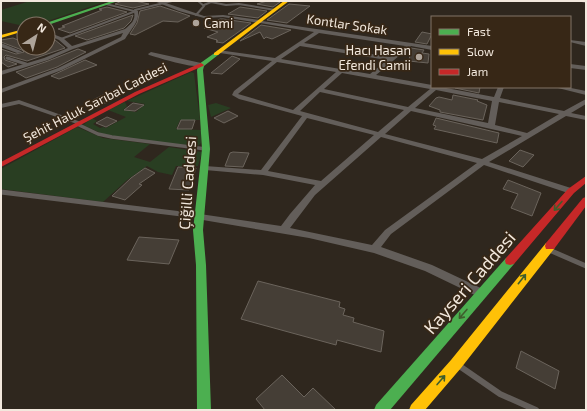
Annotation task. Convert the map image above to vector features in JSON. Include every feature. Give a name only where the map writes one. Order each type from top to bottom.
[{"type":"main road","points":[[56,20],[116,1]]},
{"type":"main road","points":[[201,65],[287,1]]},
{"type":"main road","points":[[1,37],[16,32]]},
{"type":"main road","name":"Şehit Haluk Sarıbal Caddesi","points":[[1,165],[137,93],[201,65]]},
{"type":"main road","name":"Çiğilli Caddesi","points":[[201,65],[200,76],[206,149],[198,230],[201,265],[204,410]]},
{"type":"main road","name":"Kayseri Caddesi","points":[[381,410],[571,191],[586,179]]},
{"type":"main road","points":[[416,410],[456,364],[586,200]]},
{"type":"street","points":[[579,1],[586,2]]},
{"type":"street","name":"Kontlar Sokak","points":[[158,2],[204,17],[223,16],[431,48]]},
{"type":"street","points":[[1,91],[60,69],[123,38],[127,30],[134,23],[137,16],[135,10],[107,4]]},
{"type":"street","points":[[1,73],[46,59],[71,48],[127,30]]},
{"type":"street","points":[[318,31],[276,60],[235,94],[241,98],[483,162],[571,191]]},
{"type":"street","points":[[56,36],[61,38],[71,48]]},
{"type":"street","points":[[571,41],[586,44]]},
{"type":"street","points":[[299,44],[390,60]]},
{"type":"street","points":[[370,76],[408,45]]},
{"type":"street","points":[[1,46],[16,51]]},
{"type":"street","points":[[220,51],[431,87]]},
{"type":"street","points":[[151,54],[187,64],[201,65]]},
{"type":"street","points":[[571,66],[586,68]]},
{"type":"street","points":[[295,112],[340,71]]},
{"type":"street","points":[[284,230],[302,204],[322,184],[434,88],[496,99],[586,118]]},
{"type":"street","points":[[491,126],[496,99],[501,88]]},
{"type":"street","points":[[562,88],[586,93]]},
{"type":"street","points":[[319,90],[528,135]]},
{"type":"street","points":[[374,249],[388,232],[483,162],[586,101]]},
{"type":"street","points":[[1,106],[19,102],[78,123]]},
{"type":"street","points":[[263,172],[306,115]]},
{"type":"street","points":[[205,168],[263,172],[322,184]]},
{"type":"street","points":[[200,216],[284,230],[374,249],[430,269],[481,294]]},
{"type":"lane","points":[[61,38],[158,2],[172,1]]},
{"type":"lane","points":[[198,1],[204,5]]},
{"type":"lane","points":[[196,15],[204,5],[211,2],[226,5],[237,4],[274,10]]},
{"type":"lane","points":[[7,58],[26,64]]},
{"type":"lane","points":[[78,123],[98,134],[112,137],[206,149]]},
{"type":"lane","points":[[1,192],[39,198],[86,202],[148,212],[200,216]]},
{"type":"lane","points":[[546,249],[586,266]]},
{"type":"lane","points":[[456,364],[500,394],[536,410]]},
{"type":"green space","points":[[30,1],[107,1],[56,18],[56,16],[16,16],[16,24],[1,21],[1,10]]},
{"type":"green space","points":[[191,72],[194,73],[200,120],[180,120],[176,129],[201,130],[201,143],[198,146],[128,139],[103,134],[83,125],[92,118],[97,121],[93,124],[100,128],[106,128],[126,117],[108,110],[125,102],[127,106],[123,110],[136,112],[145,104],[127,101]]},
{"type":"green space","points":[[216,103],[231,108],[211,117],[208,105]]},
{"type":"green space","points":[[77,127],[103,138],[150,144],[134,157],[150,162],[169,147],[202,152],[198,166],[176,166],[172,175],[158,172],[147,166],[127,180],[103,202],[1,189],[1,169]]},
{"type":"building","points":[[122,1],[135,1],[149,4],[133,8],[115,4]]},
{"type":"building","points":[[267,1],[280,2],[273,7],[257,4]]},
{"type":"building","points":[[289,4],[310,6],[287,23],[267,20]]},
{"type":"building","points":[[160,6],[190,16],[178,22],[163,21],[135,35],[130,34],[137,23],[140,11]]},
{"type":"building","points":[[107,7],[127,12],[70,33],[58,29],[102,10],[99,9]]},
{"type":"building","points":[[240,7],[267,11],[258,18],[228,14]]},
{"type":"building","points":[[133,15],[131,21],[124,28],[87,40],[75,36]]},
{"type":"building","points":[[220,19],[251,23],[223,43],[216,42],[218,41],[207,37],[218,32],[204,28]]},
{"type":"building","points":[[261,25],[291,30],[272,39],[266,37],[264,39],[260,32],[240,41]]},
{"type":"building","points":[[422,32],[431,34],[427,44],[415,42]]},
{"type":"building","points":[[13,38],[16,39],[16,48],[1,42],[1,40]]},
{"type":"building","points":[[56,41],[65,48],[56,51]]},
{"type":"building","name":"Hacı Hasan Efendi Camii","points":[[411,48],[424,50],[422,53],[429,54],[428,63],[409,61]]},
{"type":"building","points":[[1,49],[16,54],[16,56],[42,56],[27,61],[6,55],[4,57],[5,60],[17,64],[8,67],[1,62]]},
{"type":"building","points":[[78,49],[86,52],[57,67],[26,78],[16,72],[48,61]]},
{"type":"building","points":[[232,56],[240,59],[222,74],[211,73]]},
{"type":"building","points":[[85,60],[97,65],[59,79],[51,76]]},
{"type":"building","points":[[455,88],[480,88],[479,93]]},
{"type":"building","points":[[107,93],[117,97],[103,104],[93,100]]},
{"type":"building","points":[[453,95],[478,100],[477,101],[487,105],[483,120],[440,112],[440,110],[429,106],[436,98],[439,97],[452,100]]},
{"type":"building","points":[[133,103],[144,105],[135,111],[124,110]]},
{"type":"building","points":[[228,111],[238,116],[224,123],[214,118]]},
{"type":"building","points":[[107,117],[117,121],[106,127],[96,123]]},
{"type":"building","points":[[436,118],[499,133],[497,143],[434,129],[436,126],[433,125]]},
{"type":"building","points":[[181,120],[195,120],[192,129],[177,129]]},
{"type":"building","points":[[520,150],[534,155],[523,167],[509,161]]},
{"type":"building","points":[[230,153],[249,153],[243,167],[225,166]]},
{"type":"building","points":[[178,167],[196,168],[189,190],[169,189]]},
{"type":"building","points":[[145,168],[155,173],[139,184],[142,185],[125,200],[112,196],[131,178]]},
{"type":"building","points":[[508,180],[541,193],[532,216],[511,208],[518,194],[503,189]]},
{"type":"building","points":[[139,237],[179,240],[169,264],[127,260]]},
{"type":"building","points":[[258,281],[340,302],[339,307],[345,309],[343,315],[354,318],[353,322],[384,331],[381,352],[337,340],[336,345],[241,319]]},
{"type":"building","points":[[521,351],[559,371],[555,389],[516,368]]},
{"type":"building","points":[[282,375],[304,397],[313,388],[336,410],[265,410],[256,399]]},
{"type":"traffic: fast","points":[[56,20],[116,1]]},
{"type":"traffic: fast","points":[[204,410],[201,265],[198,230],[206,149],[200,70],[201,65],[216,54]]},
{"type":"traffic: fast","points":[[381,410],[510,261]]},
{"type":"traffic: slow","points":[[216,54],[287,1]]},
{"type":"traffic: slow","points":[[1,37],[16,32]]},
{"type":"traffic: slow","points":[[416,410],[456,364],[550,246]]},
{"type":"traffic: jam","points":[[1,165],[137,93],[201,65]]},
{"type":"traffic: jam","points":[[510,261],[571,191],[586,179]]},
{"type":"traffic: jam","points":[[550,246],[586,200]]},
{"type":"place","name":"Cami","points":[[196,23]]},
{"type":"place","name":"Hacı Hasan Efendi Camii","points":[[419,57]]}]
